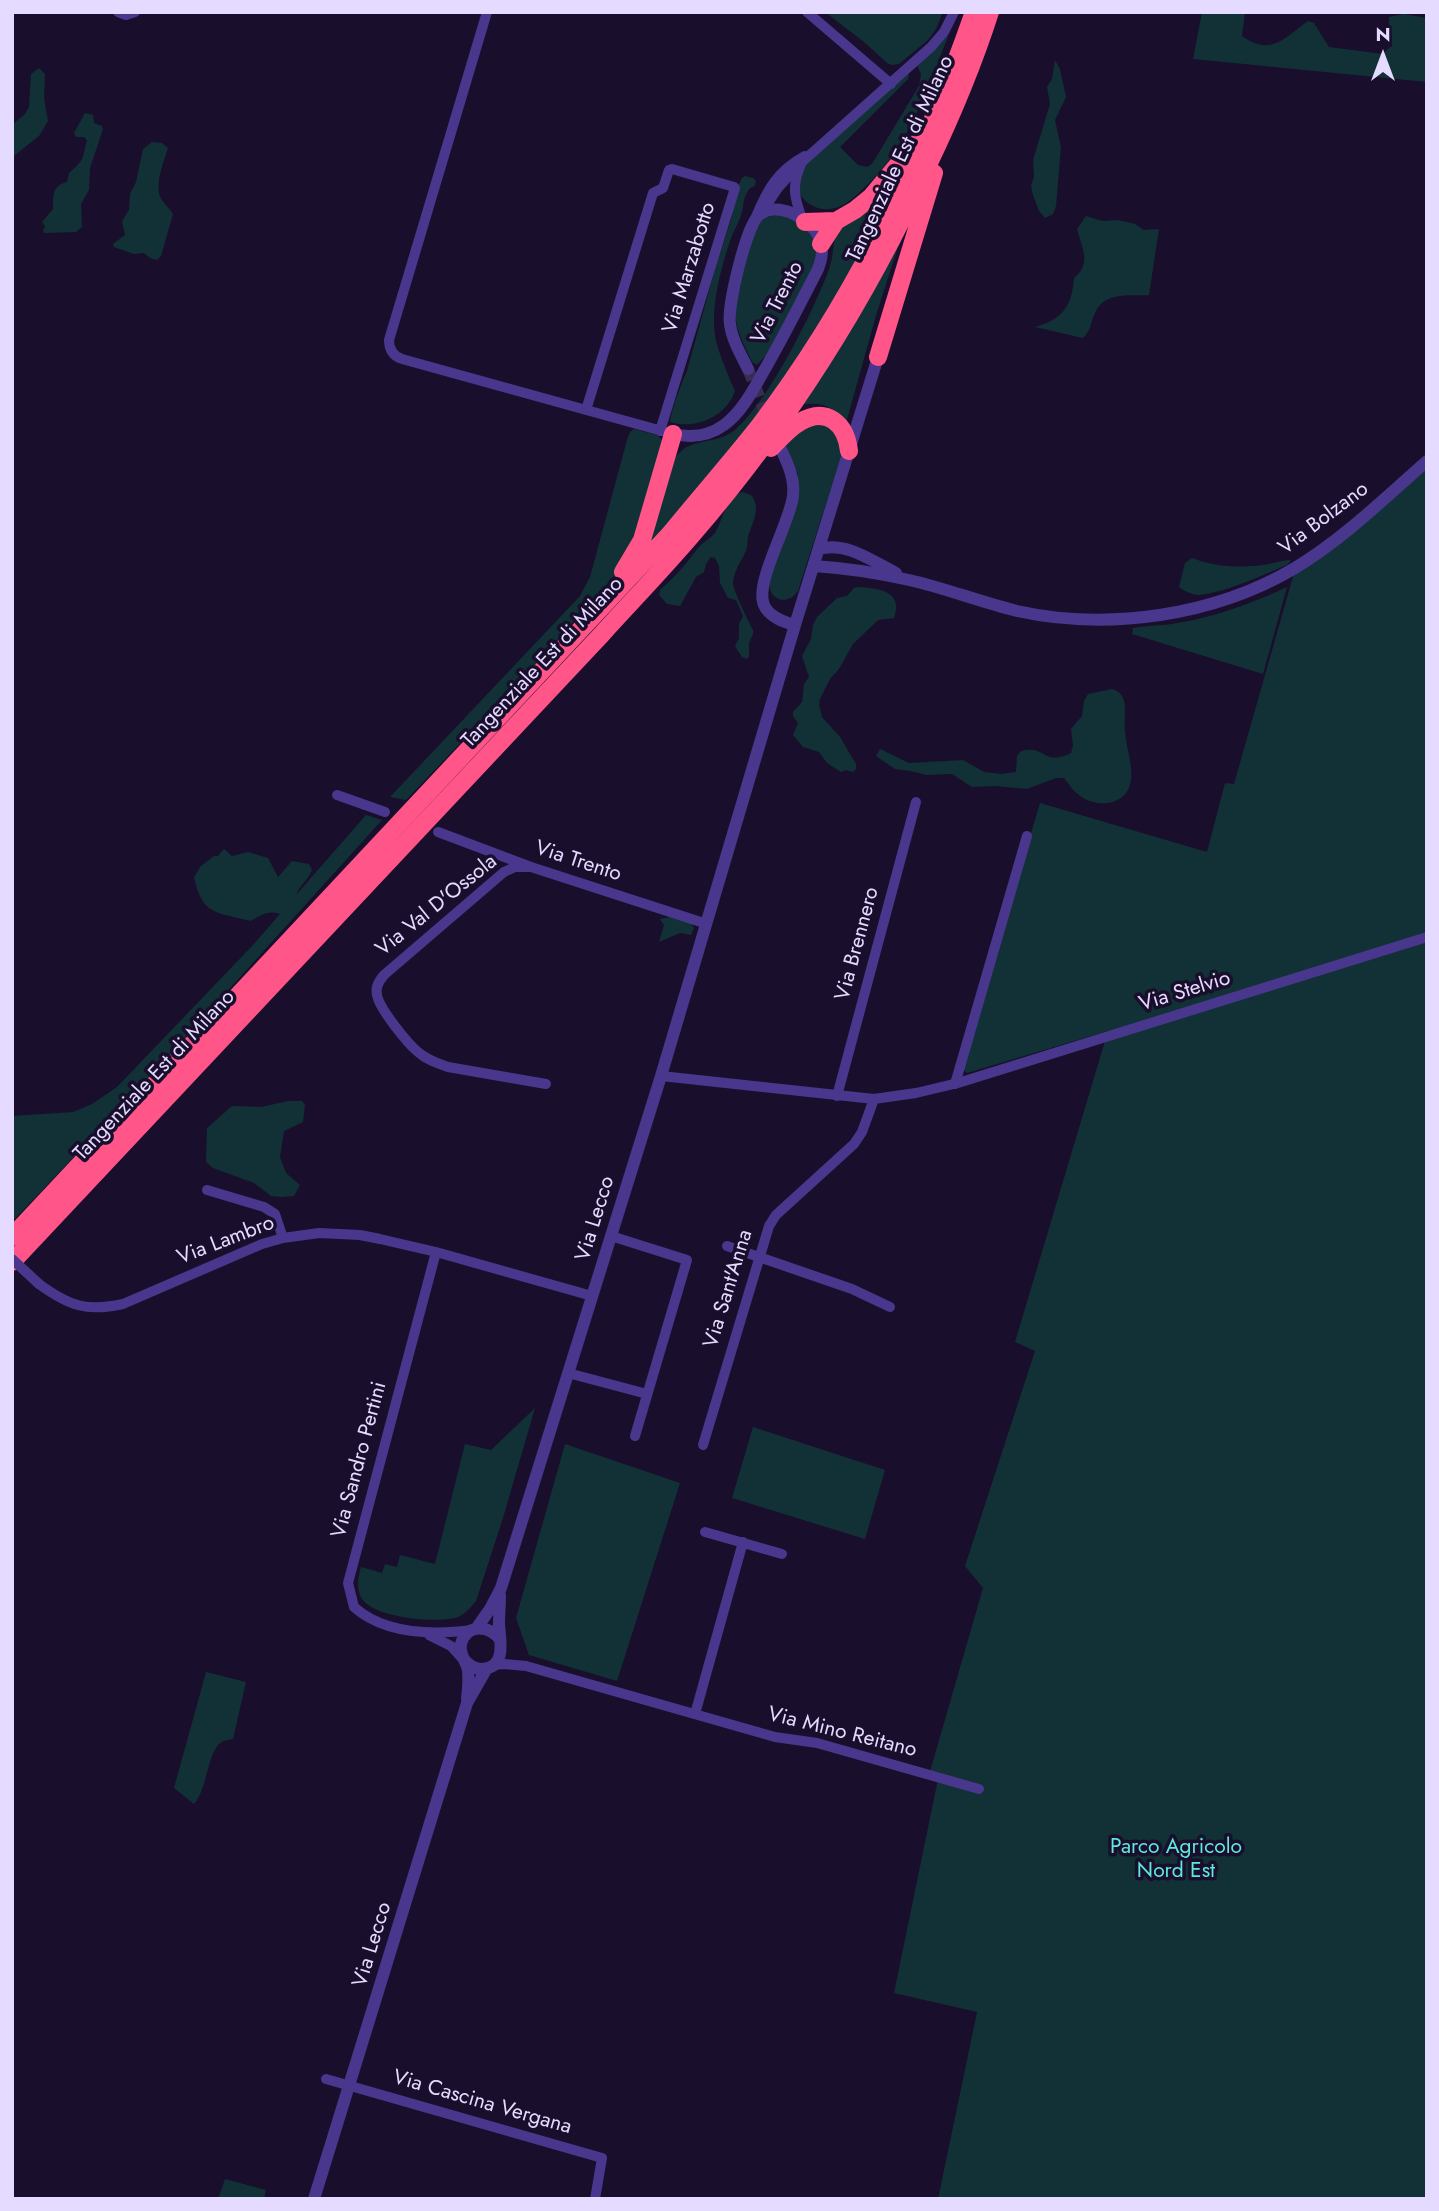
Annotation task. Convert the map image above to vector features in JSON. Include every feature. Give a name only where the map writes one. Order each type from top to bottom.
[{"type":"highway","name":"Tangenziale Est di Milano","points":[[12,1237],[669,535],[766,416],[831,321],[940,123],[974,12]]},
{"type":"highway","name":"Tangenziale Est di Milano","points":[[12,1261],[603,634],[692,535],[731,487],[769,438],[828,351],[900,226],[940,123],[990,12]]},
{"type":"highway","points":[[821,244],[836,221],[871,197],[940,123]]},
{"type":"highway","points":[[878,357],[921,220],[940,123]]},
{"type":"highway","points":[[804,222],[836,221]]},
{"type":"highway","points":[[731,487],[794,426],[809,417],[830,418],[840,425],[848,439],[849,451]]},
{"type":"highway","points":[[548,665],[634,556],[645,529],[667,433]]},
{"type":"street","points":[[118,12],[126,15],[135,12]]},
{"type":"street","points":[[487,12],[390,340],[390,350],[402,359],[667,433]]},
{"type":"street","points":[[807,12],[891,84]]},
{"type":"street","points":[[770,211],[768,204],[772,196],[802,162],[931,47],[944,32],[954,12]]},
{"type":"street","points":[[755,220],[771,184],[795,162],[812,152]]},
{"type":"street","points":[[802,162],[795,177],[794,189],[804,222]]},
{"type":"street","name":"Via Marzabotto","points":[[586,410],[653,193],[663,188],[669,170],[672,169],[735,188],[667,433]]},
{"type":"street","points":[[755,220],[770,211],[787,211],[804,222]]},
{"type":"street","name":"Via Trento","points":[[748,369],[733,334],[729,313],[747,239],[755,220]]},
{"type":"street","name":"Via Trento","points":[[667,433],[705,435],[725,425],[739,410],[774,353],[822,259],[821,244],[815,231],[804,222]]},
{"type":"street","points":[[661,1076],[878,357]]},
{"type":"street","points":[[781,449],[792,478],[793,498],[764,581],[762,598],[769,612],[778,619],[795,625]]},
{"type":"street","name":"Via Bolzano","points":[[908,580],[1015,610],[1065,618],[1133,618],[1192,608],[1246,591],[1293,569],[1332,542],[1427,461]]},
{"type":"street","points":[[819,549],[832,547],[852,551],[908,580]]},
{"type":"street","points":[[814,566],[842,568],[908,580]]},
{"type":"street","points":[[337,795],[385,812]]},
{"type":"street","name":"Via Brennero","points":[[837,1096],[916,802]]},
{"type":"street","name":"Via Trento","points":[[438,832],[531,867],[706,924]]},
{"type":"street","points":[[955,1084],[1027,836]]},
{"type":"street","name":"Via Val D'Ossola","points":[[531,867],[514,867],[504,872],[384,975],[377,984],[376,991],[380,1004],[411,1046],[432,1061],[447,1067],[545,1084]]},
{"type":"street","name":"Via Stelvio","points":[[661,1076],[874,1099],[916,1093],[955,1084],[1427,937]]},
{"type":"street","name":"Via Lecco","points":[[314,2199],[467,1703],[468,1670],[461,1645],[467,1633],[474,1629],[489,1609],[501,1588],[661,1076]]},
{"type":"street","name":"Via Sant'Anna","points":[[703,1444],[769,1226],[776,1215],[854,1144],[868,1119],[874,1099]]},
{"type":"street","points":[[207,1190],[264,1207],[275,1214],[283,1238]]},
{"type":"street","name":"Via Lambro","points":[[12,1261],[57,1298],[82,1307],[108,1307],[123,1304],[262,1244],[319,1233],[360,1235],[436,1252],[592,1296]]},
{"type":"street","points":[[611,1236],[687,1260],[635,1436]]},
{"type":"street","points":[[727,1246],[852,1289],[890,1307]]},
{"type":"street","name":"Via Sandro Pertini","points":[[422,1632],[374,1622],[354,1607],[348,1583],[436,1252]]},
{"type":"street","points":[[568,1373],[647,1394]]},
{"type":"street","points":[[705,1532],[782,1555]]},
{"type":"street","points":[[695,1714],[743,1542]]},
{"type":"street","name":"Via Lecco","points":[[467,1703],[490,1667],[498,1661],[501,1644],[501,1588]]},
{"type":"street","points":[[422,1632],[454,1632],[482,1628],[493,1631],[501,1644]]},
{"type":"street","points":[[422,1632],[451,1646],[466,1663],[476,1668],[490,1667]]},
{"type":"street","name":"Via Mino Reitano","points":[[501,1644],[514,1661],[526,1666],[775,1737],[817,1743],[979,1789]]},
{"type":"street","name":"Via Mino Reitano","points":[[490,1667],[504,1664],[526,1666]]},
{"type":"street","name":"Via Cascina Vergana","points":[[326,2079],[602,2158],[595,2199]]},
{"type":"green space","points":[[825,12],[943,12],[928,40],[899,64],[892,65]]},
{"type":"green space","points":[[1202,12],[1245,12],[1242,36],[1261,45],[1277,43],[1308,21],[1314,23],[1329,47],[1383,54],[1392,45],[1389,17],[1404,14],[1427,18],[1427,82],[1193,59]]},
{"type":"green space","points":[[946,35],[948,37],[913,120],[892,156],[879,172],[845,204],[822,209],[807,202],[798,190],[801,170],[907,72],[908,79],[840,147],[858,165],[867,167],[872,164],[919,86],[921,74],[916,63]]},
{"type":"green space","points":[[1055,60],[1060,69],[1066,97],[1055,120],[1061,147],[1056,206],[1053,214],[1045,218],[1039,211],[1031,186],[1034,177],[1033,160],[1050,104],[1047,87],[1052,79]]},
{"type":"green space","points":[[39,68],[45,74],[44,98],[48,121],[39,136],[12,159],[12,125],[29,107],[31,74]]},
{"type":"green space","points":[[85,113],[93,115],[94,123],[103,129],[90,168],[89,190],[81,204],[82,227],[76,232],[45,233],[42,222],[53,209],[54,192],[58,186],[67,182],[69,173],[78,165],[83,155],[87,140],[84,137],[76,137],[74,133]]},
{"type":"green space","points":[[152,142],[162,143],[168,148],[159,188],[162,200],[173,214],[161,256],[157,260],[144,253],[134,254],[114,247],[113,244],[125,235],[122,221],[129,210],[130,194],[136,182],[143,149]]},
{"type":"green space","points":[[745,176],[756,181],[755,186],[750,188],[745,196],[739,221],[731,238],[720,273],[714,311],[716,341],[735,391],[725,408],[708,419],[689,424],[670,422],[731,220],[737,188]]},
{"type":"green space","points":[[885,195],[889,205],[784,385],[646,553],[675,458],[688,446],[728,434],[749,416],[775,378],[812,310],[830,267],[838,230]]},
{"type":"green space","points":[[778,215],[797,222],[808,231],[815,242],[816,253],[813,267],[767,354],[757,365],[752,362],[742,342],[736,312],[744,268],[757,227],[762,220]]},
{"type":"green space","points":[[1086,216],[1102,221],[1118,220],[1135,224],[1144,230],[1159,229],[1149,295],[1118,296],[1105,301],[1099,306],[1083,338],[1035,327],[1053,320],[1068,304],[1074,278],[1083,267],[1084,255],[1077,229]]},
{"type":"green space","points":[[901,238],[846,423],[827,407],[801,405]]},
{"type":"green space","points":[[804,422],[837,427],[842,454],[798,591],[784,600],[772,594],[769,582],[798,491],[798,474],[784,440]]},
{"type":"green space","points":[[634,429],[657,435],[663,441],[637,538],[619,571],[529,671],[406,800],[390,797],[580,596],[590,577],[627,440]]},
{"type":"green space","name":"Parco Agricolo Nord Est","points":[[1427,468],[1427,2199],[938,2199],[977,2012],[894,1993],[938,1779],[929,1775],[983,1588],[965,1566],[1035,1351],[1015,1342],[1108,1031],[967,1073],[961,1067],[1040,803],[1207,852],[1225,783],[1234,784],[1294,573]]},
{"type":"green space","points":[[742,492],[751,495],[756,505],[747,549],[735,572],[733,584],[753,630],[749,657],[746,659],[735,646],[743,616],[736,600],[728,598],[720,583],[719,566],[715,558],[711,557],[704,572],[696,577],[680,606],[667,604],[659,595],[660,590],[715,533],[728,504]]},
{"type":"green space","points":[[1192,558],[1218,565],[1236,566],[1291,560],[1288,564],[1244,583],[1199,595],[1179,587],[1185,563]]},
{"type":"green space","points":[[858,587],[887,593],[895,602],[896,609],[894,618],[878,620],[853,644],[820,699],[822,717],[840,737],[856,764],[853,772],[841,772],[827,763],[819,752],[803,747],[793,735],[798,723],[793,712],[802,702],[804,684],[809,677],[802,656],[811,639],[817,617],[837,598],[847,596]]},
{"type":"green space","points":[[1287,587],[1263,674],[1132,634],[1133,628],[1177,623],[1220,613]]},
{"type":"green space","points":[[1112,689],[1122,696],[1124,701],[1131,780],[1124,795],[1110,803],[1086,799],[1075,792],[1064,778],[1056,778],[1027,789],[972,787],[952,774],[926,775],[895,769],[876,756],[880,749],[909,763],[963,760],[984,772],[1016,772],[1017,756],[1021,751],[1036,750],[1055,758],[1071,753],[1071,729],[1082,716],[1088,694]]},
{"type":"green space","points":[[366,815],[382,820],[157,1069],[12,1222],[12,1116],[73,1112],[92,1104],[117,1087],[280,914],[268,913],[251,921],[213,910],[207,906],[197,890],[194,877],[201,866],[224,849],[232,856],[248,852],[268,858],[278,877],[292,861],[309,864],[312,870],[296,895]]},
{"type":"green space","points":[[670,917],[690,922],[694,928],[691,935],[680,933],[659,942],[664,925],[660,919]]},
{"type":"green space","points":[[302,1101],[305,1105],[303,1122],[284,1131],[280,1157],[286,1173],[300,1185],[294,1196],[271,1196],[254,1183],[213,1168],[206,1162],[207,1128],[232,1106],[261,1107]]},
{"type":"green space","points":[[535,1408],[476,1601],[467,1611],[455,1618],[406,1618],[379,1611],[362,1599],[358,1579],[361,1567],[382,1573],[385,1564],[397,1567],[400,1555],[435,1564],[465,1444],[491,1450]]},
{"type":"green space","points":[[753,1427],[885,1470],[865,1539],[732,1498]]},
{"type":"green space","points":[[565,1444],[680,1483],[617,1681],[529,1655],[516,1618]]},
{"type":"green space","points":[[206,1672],[246,1682],[233,1739],[223,1741],[217,1746],[194,1804],[174,1788]]},
{"type":"green space","points":[[225,2179],[266,2190],[264,2199],[218,2199]]},
{"type":"tunnel","points":[[748,369],[769,421]]}]
